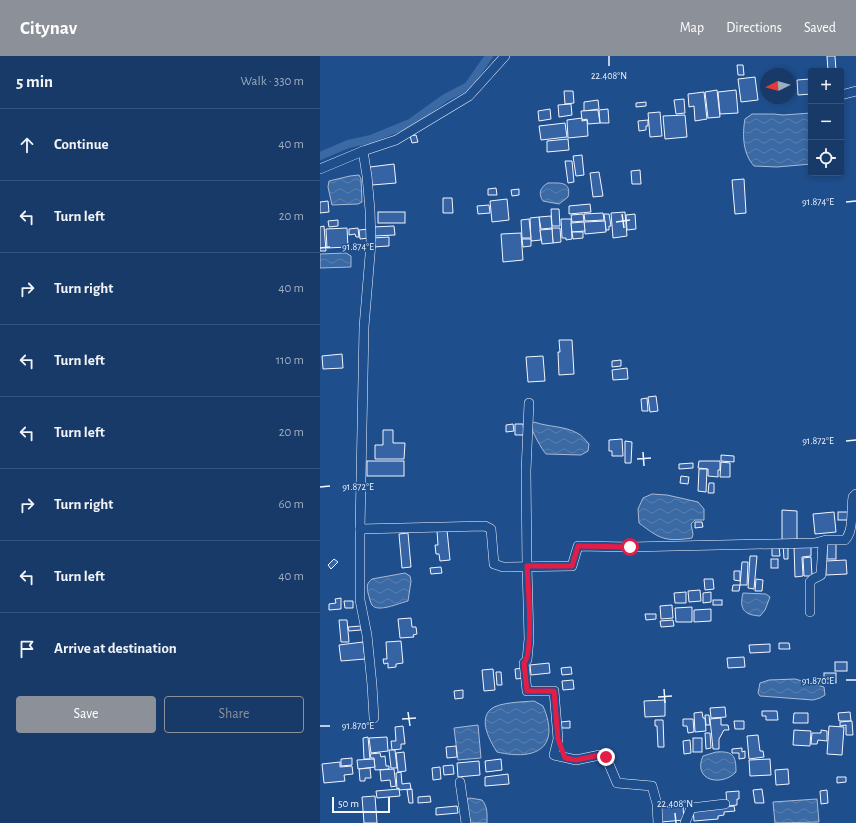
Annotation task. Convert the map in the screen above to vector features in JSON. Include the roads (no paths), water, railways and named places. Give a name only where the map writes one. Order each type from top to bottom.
[{"type":"street","points":[[320,169],[363,151],[396,140],[469,96],[505,56]]},
{"type":"street","points":[[844,94],[856,91]]},
{"type":"street","points":[[363,151],[370,210],[371,243],[364,327],[360,600],[368,642],[374,718]]},
{"type":"street","points":[[529,404],[526,472],[529,639],[527,660],[524,663],[527,691],[554,691],[558,739],[554,755],[576,760],[600,755],[606,757],[617,783],[652,786],[657,804],[658,823]]},
{"type":"street","points":[[360,529],[485,526],[491,529],[494,564],[503,567],[572,566],[578,546],[630,547],[808,543],[845,540],[849,536],[851,528],[853,497],[856,494]]},
{"type":"street","points":[[810,612],[810,582],[822,575],[823,542]]},
{"type":"street","points":[[460,782],[466,823]]},
{"type":"street","points":[[685,823],[692,808],[726,804]]},
{"type":"water","points":[[808,113],[808,164],[777,167],[754,166],[750,161],[744,144],[745,119],[752,114],[783,115]]},
{"type":"water","points":[[359,175],[361,179],[362,202],[358,204],[332,205],[328,187],[329,181]]},
{"type":"water","points":[[548,183],[564,184],[568,188],[568,197],[559,204],[543,201],[540,193],[543,187]]},
{"type":"water","points":[[346,253],[351,256],[351,267],[320,268],[320,254]]},
{"type":"water","points":[[534,422],[567,429],[579,434],[589,444],[588,451],[581,455],[546,454],[533,431],[531,425]]},
{"type":"water","points":[[652,494],[667,495],[698,502],[704,509],[704,520],[695,520],[691,524],[693,534],[692,538],[675,540],[663,538],[652,533],[639,523],[638,509],[643,498]]},
{"type":"water","points":[[405,573],[410,576],[411,581],[408,601],[384,608],[375,607],[372,605],[367,585],[372,579]]},
{"type":"water","points":[[743,593],[766,594],[770,597],[765,610],[760,616],[747,613],[744,610],[742,607]]},
{"type":"water","points":[[795,679],[824,687],[825,695],[813,700],[760,696],[758,693],[760,683],[769,680]]},
{"type":"water","points":[[534,701],[543,706],[548,720],[549,732],[547,741],[541,748],[523,755],[497,752],[486,730],[485,719],[487,714],[491,709],[500,705]]},
{"type":"water","points":[[478,725],[481,758],[458,760],[454,728]]},
{"type":"water","points":[[716,752],[730,753],[734,758],[736,772],[730,777],[717,780],[710,779],[705,776],[702,771],[701,764],[703,756]]},
{"type":"water","points":[[470,798],[482,800],[487,811],[487,823],[467,823],[465,800]]},
{"type":"water","points":[[817,799],[819,822],[775,823],[773,802]]},
{"type":"waterway","points":[[320,156],[348,144],[371,139],[410,123],[445,98],[468,86],[489,56]]}]
